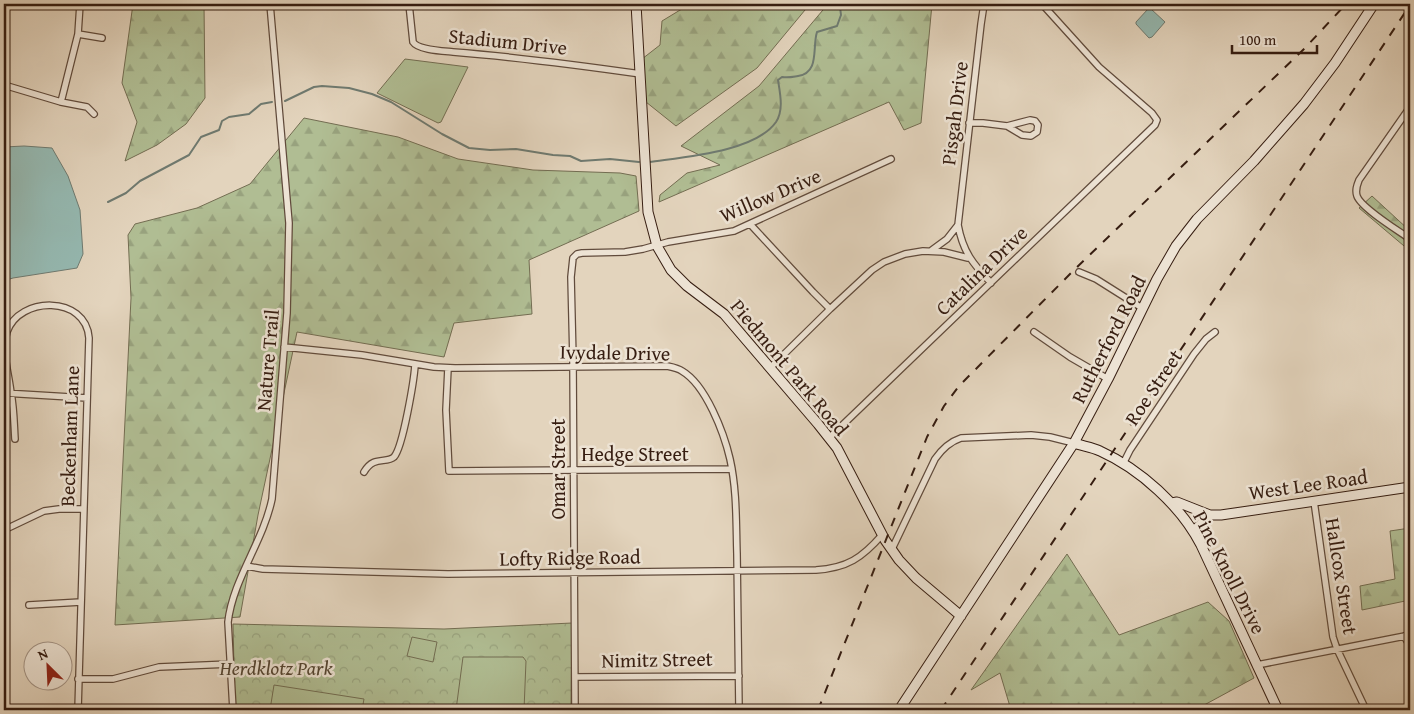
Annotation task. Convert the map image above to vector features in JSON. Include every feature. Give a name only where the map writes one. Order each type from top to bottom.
[{"type":"street","points":[[4,24],[7,4]]},
{"type":"street","points":[[61,102],[78,34],[80,4]]},
{"type":"street","name":"Nature Trail","points":[[233,710],[229,612],[246,566],[268,517],[272,500],[288,287],[289,223],[270,4]]},
{"type":"street","name":"Stadium Drive","points":[[409,4],[413,42],[418,47],[501,55],[641,74]]},
{"type":"street","name":"Piedmont Park Road","points":[[636,4],[648,212],[657,246],[676,276],[724,314],[829,438],[842,456],[882,535],[902,564],[961,616]]},
{"type":"street","name":"Pisgah Drive","points":[[984,4],[980,24],[958,226],[968,258],[992,283]]},
{"type":"street","name":"Catalina Drive","points":[[829,438],[1155,125],[1156,120],[1152,112],[1099,67],[1042,4]]},
{"type":"street","name":"Rutherford Road","points":[[899,710],[1074,443],[1165,264],[1188,230],[1206,209],[1254,161],[1304,104],[1335,63],[1374,4]]},
{"type":"street","points":[[78,34],[102,38]]},
{"type":"street","points":[[4,84],[87,108],[94,114]]},
{"type":"street","points":[[1410,107],[1359,180],[1356,191],[1357,197],[1364,205],[1410,239]]},
{"type":"street","points":[[969,123],[1006,126],[1025,136],[1033,135],[1038,130],[1037,123],[1032,120],[1006,126]]},
{"type":"street","name":"Willow Drive","points":[[573,258],[577,254],[582,253],[625,252],[668,242],[734,231],[891,159]]},
{"type":"street","points":[[750,224],[802,281],[830,308]]},
{"type":"street","points":[[932,250],[958,226]]},
{"type":"street","points":[[770,368],[830,308],[872,270],[884,262],[905,254],[932,250],[968,258]]},
{"type":"street","name":"Omar Street","points":[[573,258],[575,710]]},
{"type":"street","points":[[1079,272],[1096,279],[1142,308]]},
{"type":"street","name":"Beckenham Lane","points":[[15,439],[12,394],[5,344],[7,331],[12,322],[22,312],[33,308],[66,307],[79,315],[88,329],[78,710]]},
{"type":"street","points":[[1034,332],[1070,357],[1108,379]]},
{"type":"street","name":"Roe Street","points":[[1123,464],[1130,450],[1194,354],[1206,339],[1215,332]]},
{"type":"street","name":"Ivydale Drive","points":[[284,347],[362,355],[415,365],[448,368],[668,366],[682,370],[697,385],[706,398],[722,434],[732,469],[737,571],[739,710]]},
{"type":"street","points":[[364,472],[374,461],[391,458],[395,454],[407,415],[415,365]]},
{"type":"street","name":"Hedge Street","points":[[448,368],[446,410],[450,471],[732,469]]},
{"type":"street","points":[[4,393],[87,398]]},
{"type":"street","points":[[892,549],[935,460],[942,449],[951,442],[961,438],[1032,435],[1074,443]]},
{"type":"street","name":"Pine Knoll Drive","points":[[1074,443],[1099,450],[1151,484],[1172,504],[1194,531],[1278,710]]},
{"type":"street","name":"West Lee Road","points":[[1172,504],[1177,502],[1210,515],[1229,514],[1410,487]]},
{"type":"street","name":"Hallcox Street","points":[[1314,501],[1332,629],[1337,649],[1366,710]]},
{"type":"street","points":[[4,530],[44,511],[58,508],[83,509]]},
{"type":"street","points":[[1194,531],[1210,515]]},
{"type":"street","name":"Lofty Ridge Road","points":[[246,566],[263,569],[448,574],[816,570],[836,568],[861,557],[882,535]]},
{"type":"street","points":[[29,605],[81,602]]},
{"type":"street","points":[[1257,665],[1407,635],[1410,646]]},
{"type":"street","points":[[78,678],[113,680],[159,668],[230,664]]},
{"type":"street","name":"Nimitz Street","points":[[575,676],[738,676]]},
{"type":"green space","points":[[133,4],[204,4],[205,98],[186,124],[157,145],[125,161],[137,122],[122,83]]},
{"type":"green space","points":[[690,4],[810,4],[757,68],[676,126],[646,102],[642,59],[660,45],[662,21]]},
{"type":"green space","points":[[828,4],[932,4],[921,123],[904,130],[889,102],[659,202],[660,195],[687,173],[720,165],[681,146],[759,86]]},
{"type":"green space","points":[[405,59],[468,67],[441,122],[438,123],[377,93]]},
{"type":"green space","points":[[304,118],[398,137],[458,159],[533,170],[620,173],[636,176],[639,211],[529,260],[532,314],[454,323],[444,357],[297,332],[258,515],[240,617],[115,625],[131,298],[128,235],[135,224],[197,208],[250,184]]},
{"type":"green space","points":[[1372,196],[1410,231],[1410,251],[1359,208]]},
{"type":"green space","points":[[1410,528],[1410,600],[1362,610],[1360,586],[1395,579],[1390,531]]},
{"type":"green space","points":[[1067,554],[1119,635],[1208,602],[1229,621],[1254,678],[1195,710],[1011,710],[1000,673],[971,690]]},
{"type":"green space","name":"Herdklotz Park","points":[[572,623],[571,710],[235,710],[233,624],[444,629]]},
{"type":"green space","points":[[412,637],[437,642],[433,662],[407,656]]},
{"type":"green space","points":[[463,657],[523,657],[526,661],[524,710],[456,710]]},
{"type":"green space","points":[[274,685],[364,699],[362,710],[270,710]]},
{"type":"water","points":[[1148,9],[1151,9],[1165,22],[1149,38],[1136,24]]},
{"type":"water","points":[[4,147],[52,148],[68,176],[80,210],[83,254],[77,268],[4,281]]},
{"type":"waterway","points":[[649,162],[699,155],[736,147],[766,132],[776,122],[780,112],[781,101],[778,80],[782,77],[805,74],[810,70],[814,59],[817,32],[837,26],[841,15],[840,7]]},
{"type":"waterway","points":[[285,101],[314,87],[349,88],[372,94],[391,102],[442,134],[469,148],[490,150],[516,149],[570,156],[581,161],[610,159],[639,162]]},
{"type":"waterway","points":[[108,202],[126,193],[140,181],[189,155],[201,137],[219,130],[222,121],[229,117],[249,114],[261,104],[272,102]]},
{"type":"railway","points":[[818,710],[927,437],[944,406],[959,386],[1075,269],[1305,48],[1346,4]]},
{"type":"railway","points":[[941,710],[1410,5]]}]
